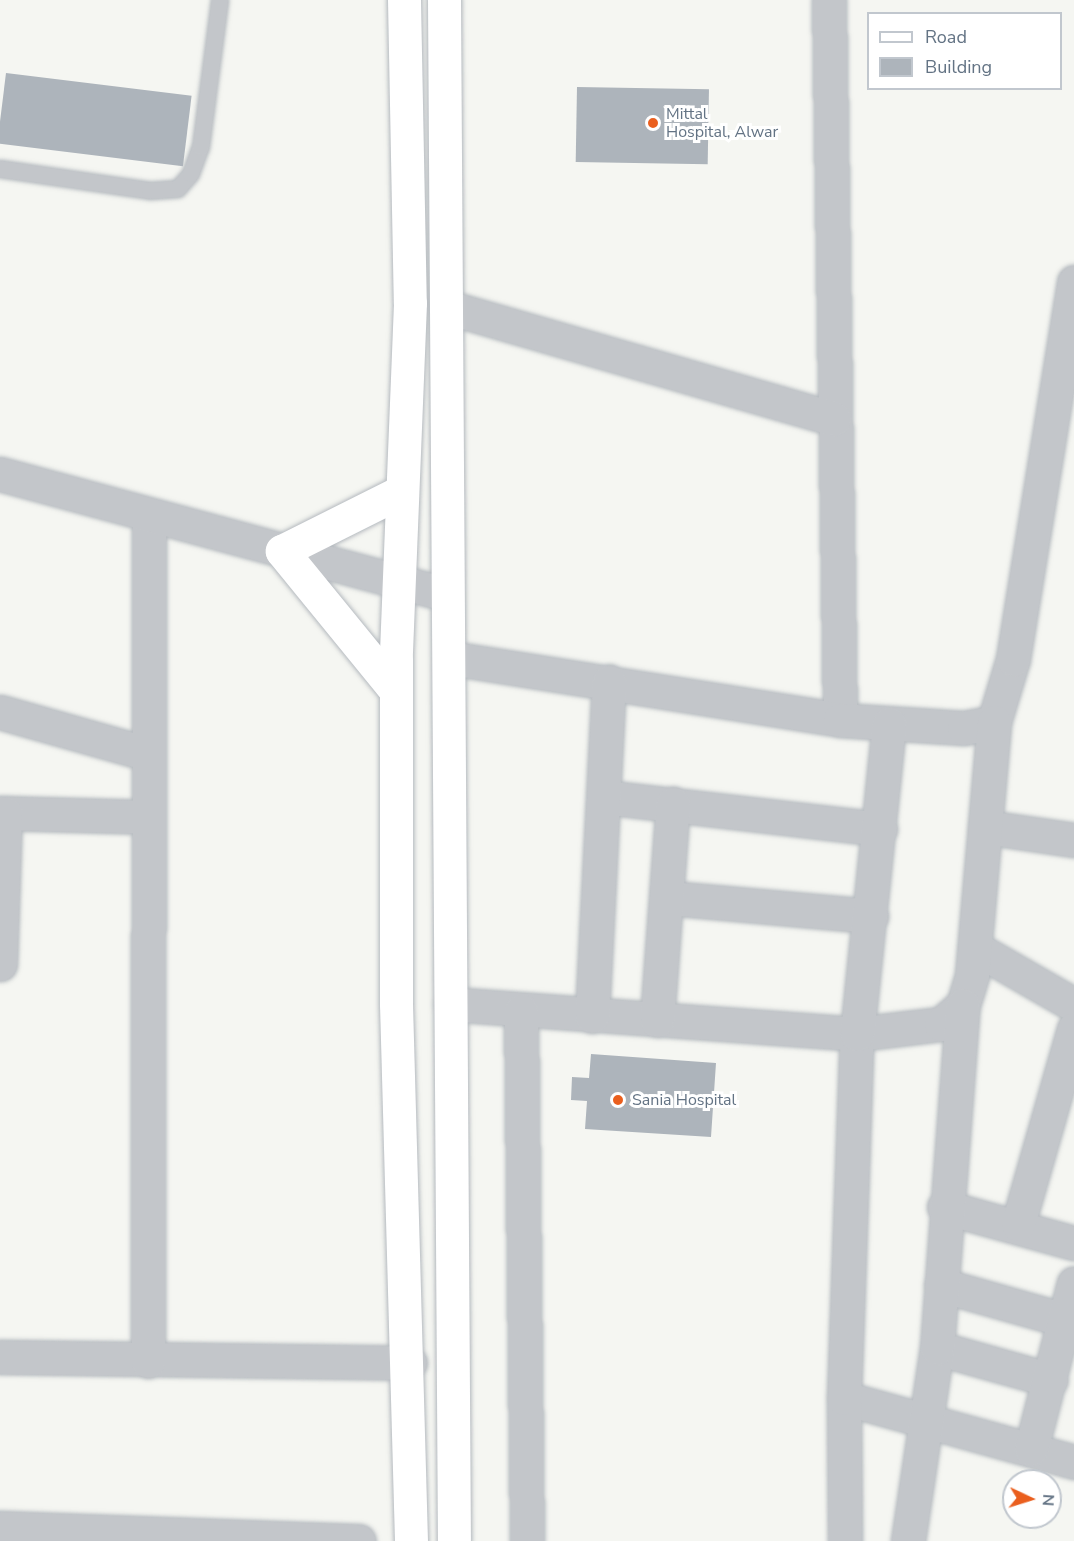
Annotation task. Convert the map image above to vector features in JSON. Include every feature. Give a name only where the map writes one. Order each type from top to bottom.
[{"type":"main road","points":[[404,0],[410,303],[398,582],[396,1004],[410,1363],[411,1541]]},
{"type":"main road","points":[[444,0],[447,595],[450,658],[450,1541]]},
{"type":"main road","points":[[396,691],[282,551],[402,491]]},
{"type":"street","points":[[829,0],[840,720]]},
{"type":"street","points":[[908,1541],[937,1348],[944,1207],[963,1005],[975,948],[994,722],[1013,659],[1074,282]]},
{"type":"street","points":[[447,307],[834,419]]},
{"type":"street","points":[[0,474],[447,595]]},
{"type":"street","points":[[148,1361],[149,516]]},
{"type":"street","points":[[450,658],[609,681],[840,720],[964,728],[994,722]]},
{"type":"street","points":[[592,1016],[609,681]]},
{"type":"street","points":[[0,712],[147,754]]},
{"type":"street","points":[[845,1541],[844,1398],[857,1034],[880,829],[889,724]]},
{"type":"street","points":[[604,797],[880,829]]},
{"type":"street","points":[[657,1020],[669,897],[673,804]]},
{"type":"street","points":[[0,964],[3,813],[148,817]]},
{"type":"street","points":[[985,827],[1074,840]]},
{"type":"street","points":[[669,897],[871,916]]},
{"type":"street","points":[[975,948],[1074,1005]]},
{"type":"street","points":[[450,1004],[857,1034],[915,1031],[941,1024],[963,1005]]},
{"type":"street","points":[[521,1011],[527,1541]]},
{"type":"street","points":[[1018,1224],[1074,1029]]},
{"type":"street","points":[[944,1207],[1018,1224],[1074,1243]]},
{"type":"street","points":[[1031,1449],[1051,1380],[1074,1282]]},
{"type":"street","points":[[941,1285],[1065,1320]]},
{"type":"street","points":[[937,1348],[1051,1380]]},
{"type":"street","points":[[0,1357],[148,1361],[410,1363]]},
{"type":"street","points":[[844,1398],[1074,1462]]},
{"type":"street","points":[[0,1528],[163,1536],[359,1541]]},
{"type":"lane","points":[[0,169],[150,191],[178,189],[191,174],[201,147],[220,0]]},
{"type":"building","points":[[6,73],[192,96],[183,166],[0,144],[0,122]]},
{"type":"building","points":[[577,87],[709,89],[708,164],[576,162]]},
{"type":"building","points":[[591,1054],[716,1063],[711,1137],[585,1129],[587,1101],[571,1100],[572,1077],[589,1078]]},
{"type":"place","name":"Mittal Hospital, Alwar","points":[[653,123]]},
{"type":"place","name":"Sania Hospital","points":[[618,1100]]}]
